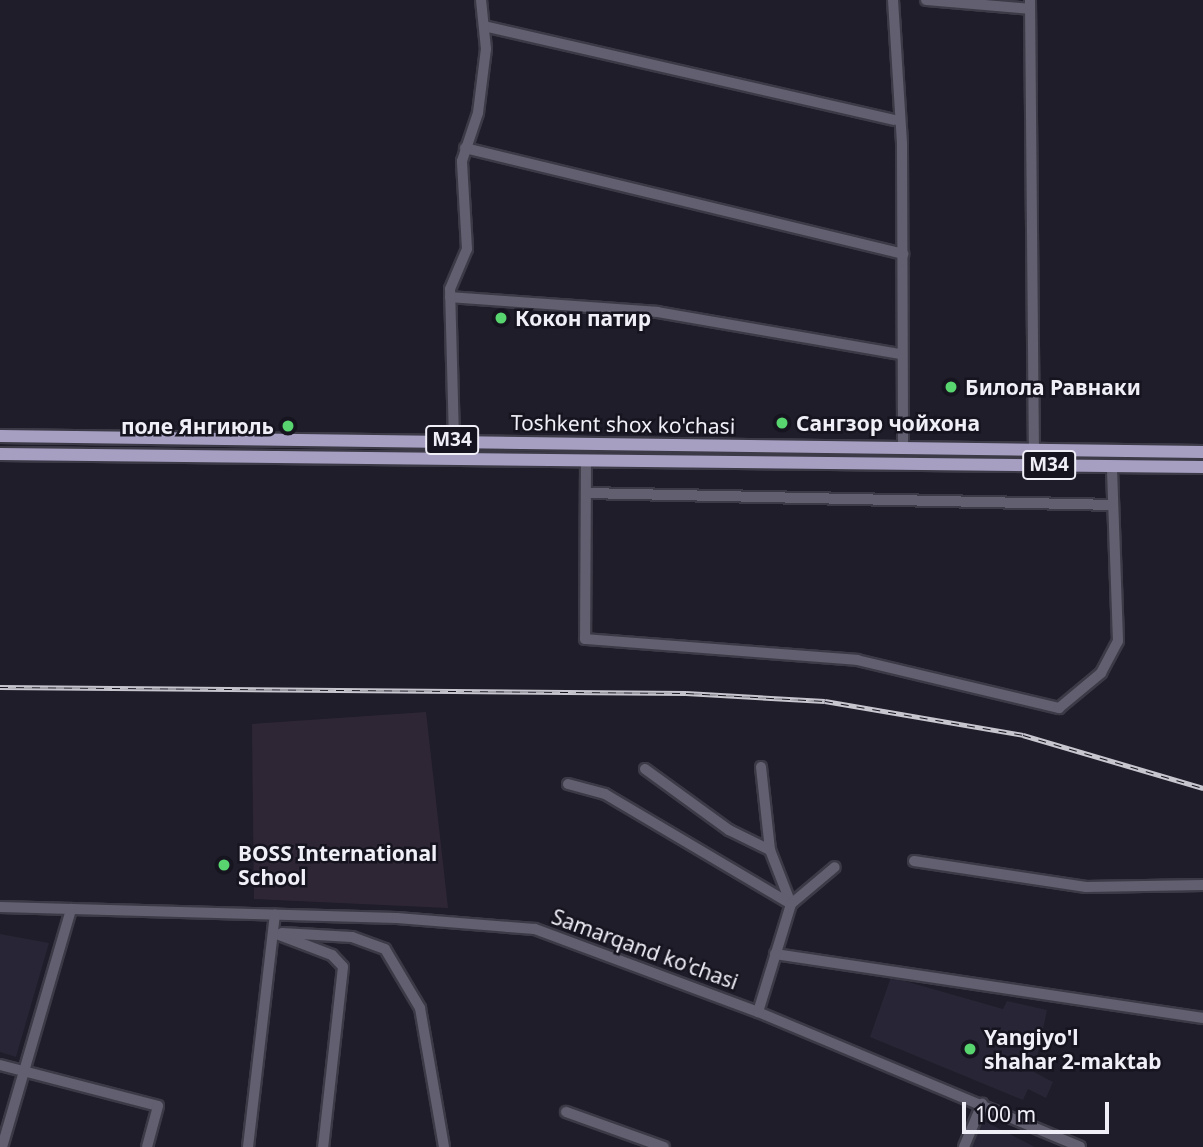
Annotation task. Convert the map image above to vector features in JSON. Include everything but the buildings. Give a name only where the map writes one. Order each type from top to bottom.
[{"type":"main road","name":"Toshkent shox ko'chasi","points":[[0,436],[454,440],[1034,452],[1203,452]]},
{"type":"main road","points":[[958,450],[958,464]]},
{"type":"main road","name":"Toshkent shox ko'chasi","points":[[0,454],[1203,467]]},
{"type":"street","points":[[454,440],[450,298],[467,248],[465,148],[478,113],[488,27],[481,0]]},
{"type":"street","points":[[893,0],[895,120],[902,144],[903,448]]},
{"type":"street","points":[[926,0],[1030,4],[1034,452]]},
{"type":"street","points":[[488,27],[895,120]]},
{"type":"street","points":[[465,148],[902,254]]},
{"type":"street","points":[[450,298],[657,312],[901,354]]},
{"type":"street","points":[[586,461],[585,639],[857,660],[1059,708],[1101,673],[1118,641],[1112,466]]},
{"type":"street","points":[[586,493],[1113,505]]},
{"type":"street","points":[[761,767],[769,850],[791,904]]},
{"type":"street","points":[[645,769],[729,830],[769,850]]},
{"type":"street","points":[[568,784],[605,794],[791,904]]},
{"type":"street","points":[[914,861],[1086,887],[1203,885]]},
{"type":"street","points":[[758,1012],[791,904],[835,867]]},
{"type":"street","name":"Samarqand ko'chasi","points":[[0,907],[275,915],[535,929],[758,1012],[1080,1147]]},
{"type":"street","points":[[2,1147],[26,1073],[71,909]]},
{"type":"street","points":[[248,1147],[278,933],[275,915]]},
{"type":"street","points":[[278,933],[332,955],[343,967],[323,1147]]},
{"type":"street","points":[[278,933],[352,937],[385,949],[420,1008],[444,1147]]},
{"type":"street","points":[[775,954],[1203,1018]]},
{"type":"street","points":[[0,1065],[159,1106],[146,1147]]},
{"type":"street","points":[[964,1147],[982,1104]]},
{"type":"street","points":[[566,1112],[664,1147]]},
{"type":"shaded area","points":[[426,712],[448,908],[254,899],[252,724]]},
{"type":"shaded area","points":[[0,934],[49,943],[16,1057],[0,1052]]},
{"type":"shaded area","name":"Yangiyo'l shahar 2-maktab","points":[[891,977],[1003,1009],[1007,1001],[1047,1010],[1034,1072],[1053,1082],[1046,1098],[1028,1089],[1023,1100],[870,1037]]},
{"type":"shaded area","points":[[980,1119],[1035,1147],[972,1147]]},
{"type":"railway","points":[[0,687],[686,693],[825,701],[1023,735],[1203,788]]},
{"type":"place","name":"Кокон патир","points":[[501,318]]},
{"type":"place","name":"Билола Равнаки","points":[[951,387]]},
{"type":"place","name":"Сангзор чойхона","points":[[782,423]]},
{"type":"place","name":"поле Янгиюль","points":[[288,426]]},
{"type":"place","name":"BOSS International School","points":[[224,865]]},
{"type":"place","name":"Yangiyo'l shahar 2-maktab","points":[[970,1049]]}]
